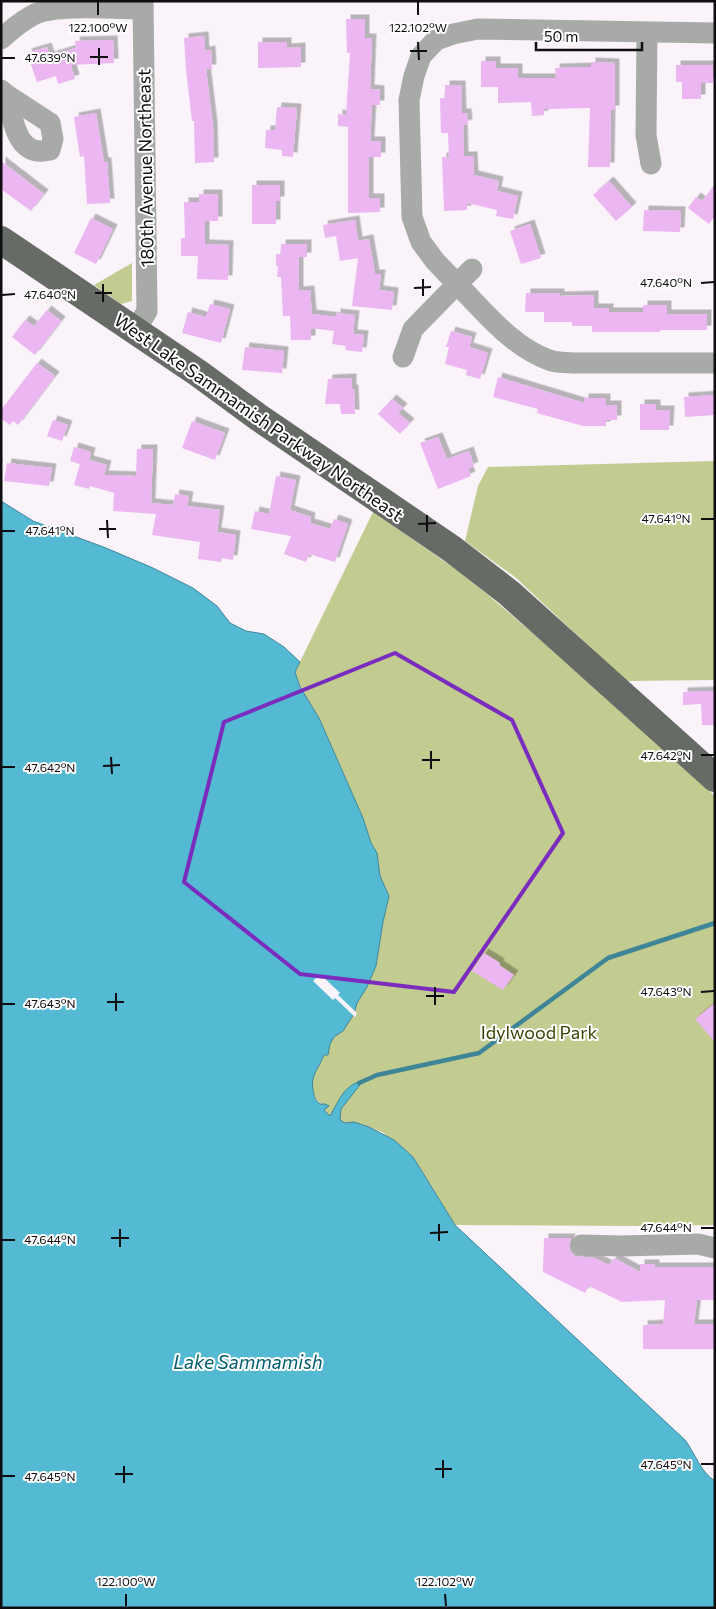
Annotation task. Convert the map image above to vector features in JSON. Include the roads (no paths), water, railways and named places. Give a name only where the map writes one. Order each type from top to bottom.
[{"type":"main road","name":"West Lake Sammamish Parkway Northeast","points":[[1,240],[198,373],[258,417],[446,545],[509,593],[715,778]]},
{"type":"street","points":[[1,39],[17,25],[36,13],[56,9],[143,5]]},
{"type":"street","name":"180th Avenue Northeast","points":[[135,331],[147,311],[143,5]]},
{"type":"street","points":[[715,33],[478,29],[453,34],[436,40],[421,56],[409,100],[412,217],[421,242],[435,261],[464,277],[509,335],[528,350],[551,361],[572,363],[715,363]]},
{"type":"street","points":[[647,33],[646,135],[651,164]]},
{"type":"street","points":[[403,357],[413,329],[464,277]]},
{"type":"street","points":[[581,1245],[698,1244],[715,1248]]},
{"type":"water","name":"Lake Sammamish","points":[[1,501],[33,521],[106,548],[193,588],[217,606],[230,623],[246,631],[264,634],[284,647],[300,662],[295,672],[300,687],[319,718],[363,818],[371,843],[377,853],[380,876],[389,896],[376,966],[367,987],[357,1003],[354,1014],[343,1031],[334,1037],[330,1044],[328,1055],[324,1055],[316,1072],[312,1085],[315,1098],[320,1104],[329,1106],[324,1110],[330,1116],[347,1089],[363,1081],[341,1109],[340,1120],[345,1123],[354,1122],[369,1127],[394,1140],[413,1157],[455,1225],[689,1445],[702,1468],[715,1481],[715,1608],[1,1608]]},
{"type":"waterway","points":[[359,1083],[377,1075],[479,1053],[608,958],[715,923]]},
{"type":"park label","name":"Idylwood Park","points":[[539,1032]]}]
